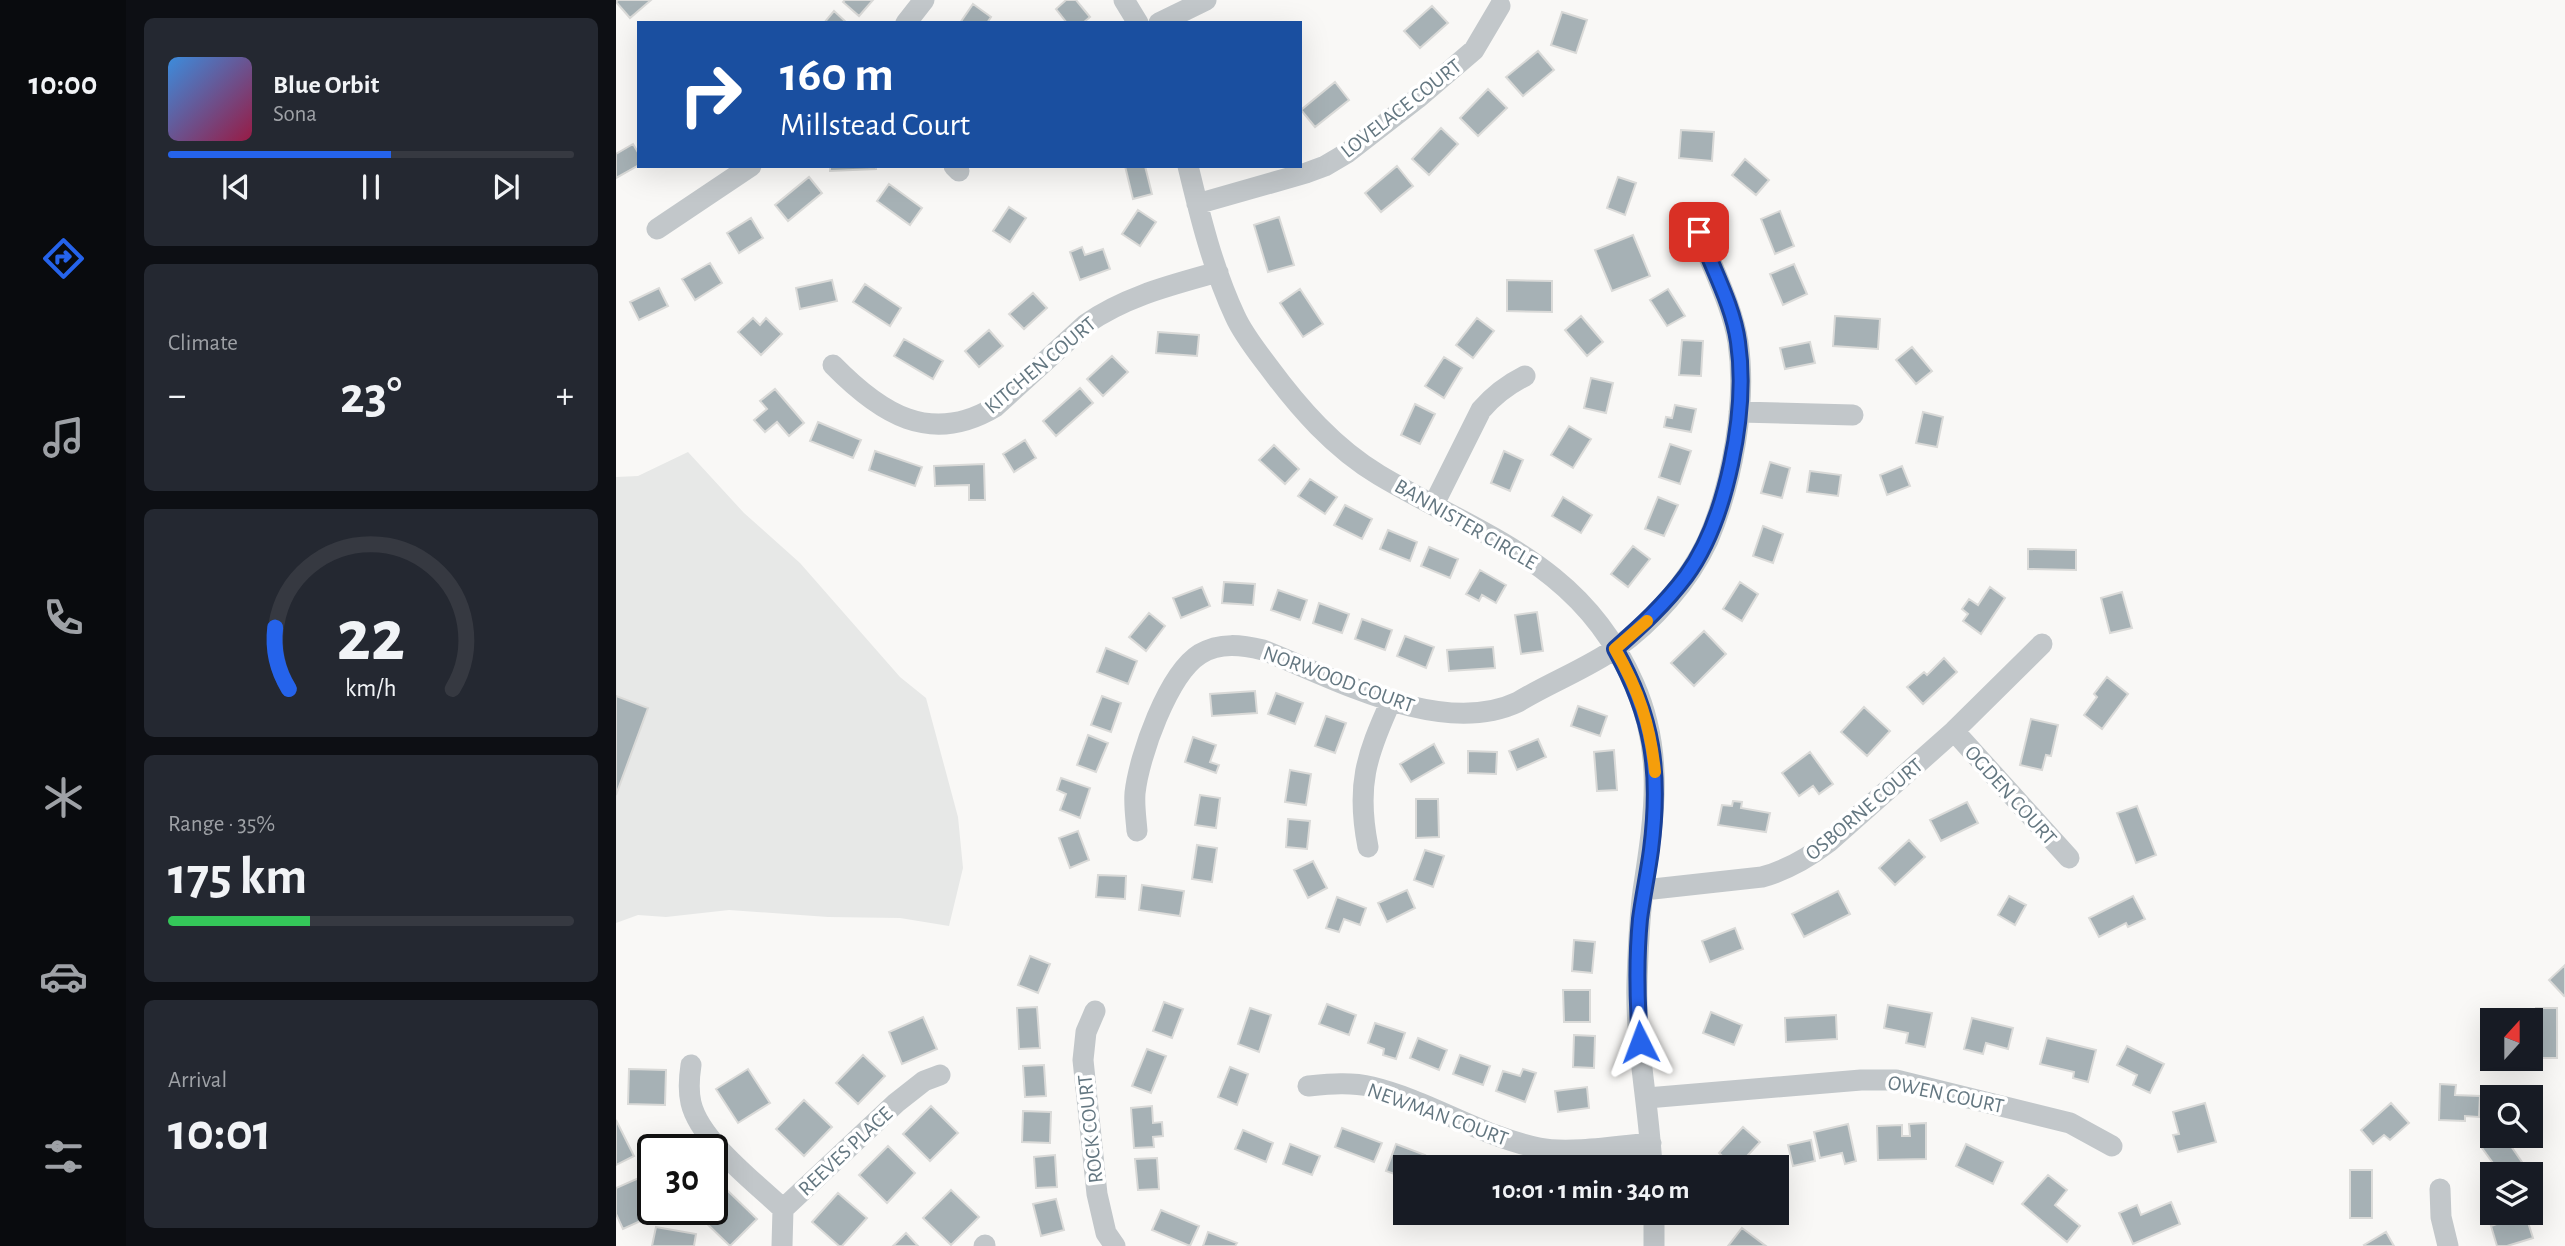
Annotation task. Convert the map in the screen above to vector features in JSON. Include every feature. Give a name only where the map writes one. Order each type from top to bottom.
[{"type":"street","points":[[908,21],[924,0]]},
{"type":"street","points":[[1124,0],[1137,21]]},
{"type":"street","points":[[1163,21],[1206,0]]},
{"type":"street","name":"LOVELACE COURT","points":[[1197,204],[1306,173],[1347,153],[1474,50],[1500,6]]},
{"type":"street","points":[[657,229],[748,168]]},
{"type":"street","name":"BANNISTER CIRCLE","points":[[1188,168],[1218,272],[1236,319],[1250,342],[1304,411],[1333,440],[1377,474],[1510,546],[1552,574],[1578,600],[1615,649],[1634,682],[1645,714],[1656,779],[1655,813],[1644,890],[1637,985],[1652,1155]]},
{"type":"street","name":"NORWOOD COURT","points":[[1137,831],[1134,806],[1139,769],[1168,692],[1190,661],[1202,653],[1228,645],[1243,645],[1263,650],[1391,701],[1453,714],[1491,712],[1518,702],[1615,649],[1666,601],[1687,574],[1707,541],[1735,443],[1739,412],[1738,342],[1730,312],[1699,232]]},
{"type":"street","name":"KITCHEN COURT","points":[[833,365],[849,381],[893,413],[909,421],[925,424],[956,423],[982,415],[995,407],[1086,324],[1116,305],[1218,272]]},
{"type":"street","points":[[1434,504],[1481,410],[1492,397],[1525,376]]},
{"type":"street","points":[[1739,412],[1853,415]]},
{"type":"street","name":"OSBORNE COURT","points":[[1644,890],[1762,877],[1793,866],[1829,842],[1954,731],[2042,644]]},
{"type":"street","points":[[1368,847],[1363,804],[1364,773],[1369,753],[1391,701]]},
{"type":"street","name":"OGDEN COURT","points":[[1954,731],[2069,858]]},
{"type":"street","name":"ROCK COURT","points":[[1095,1011],[1086,1032],[1083,1060],[1097,1194],[1106,1233],[1115,1246]]},
{"type":"street","points":[[691,1065],[689,1091],[698,1120],[726,1154],[783,1209]]},
{"type":"street","name":"REEVES PLACE","points":[[782,1246],[783,1209],[896,1103],[924,1081],[940,1075]]},
{"type":"street","name":"OWEN COURT","points":[[1647,1098],[1849,1080],[1896,1080],[2070,1123],[2112,1146]]},
{"type":"street","name":"NEWMAN COURT","points":[[1308,1086],[1340,1083],[1374,1088],[1506,1139],[1541,1148],[1559,1150],[1651,1143]]},
{"type":"street","points":[[2440,1189],[2441,1217],[2448,1246]]},
{"type":"street","points":[[1654,1225],[1654,1246]]},
{"type":"shaded area","points":[[688,452],[744,513],[800,563],[900,677],[926,698],[958,817],[963,868],[949,926],[900,918],[828,917],[729,910],[666,917],[638,915],[616,923],[616,477],[638,476]]},
{"type":"building","points":[[651,0],[630,18],[616,2]]},
{"type":"building","points":[[873,0],[859,16],[843,2]]},
{"type":"building","points":[[1066,0],[1076,0],[1090,17],[1085,21],[1065,21],[1056,9]]},
{"type":"building","points":[[973,4],[991,17],[988,21],[961,21]]},
{"type":"building","points":[[1432,6],[1448,23],[1420,48],[1404,31]]},
{"type":"building","points":[[834,11],[845,21],[826,21]]},
{"type":"building","points":[[1562,12],[1587,20],[1576,53],[1551,45]]},
{"type":"building","points":[[1538,51],[1554,70],[1523,96],[1506,77]]},
{"type":"building","points":[[1335,82],[1349,100],[1315,127],[1302,109]]},
{"type":"building","points":[[1488,89],[1507,108],[1478,136],[1460,118]]},
{"type":"building","points":[[1441,128],[1458,144],[1429,175],[1412,159]]},
{"type":"building","points":[[1681,130],[1714,132],[1712,161],[1679,158]]},
{"type":"building","points":[[633,144],[637,151],[637,166],[616,178],[616,154]]},
{"type":"building","points":[[1745,159],[1769,180],[1756,195],[1732,175]]},
{"type":"building","points":[[1397,166],[1413,186],[1381,212],[1365,193]]},
{"type":"building","points":[[830,168],[876,168],[876,169],[830,171]]},
{"type":"building","points":[[1125,168],[1146,168],[1152,194],[1133,199]]},
{"type":"building","points":[[809,177],[822,193],[788,221],[775,205]]},
{"type":"building","points":[[1618,177],[1636,183],[1625,215],[1607,208]]},
{"type":"building","points":[[889,184],[922,208],[910,225],[877,201]]},
{"type":"building","points":[[1009,207],[1026,218],[1010,242],[993,231]]},
{"type":"building","points":[[1138,210],[1156,222],[1140,246],[1122,234]]},
{"type":"building","points":[[1780,211],[1794,246],[1775,254],[1761,219]]},
{"type":"building","points":[[1279,217],[1294,265],[1268,272],[1254,225]]},
{"type":"building","points":[[751,218],[763,238],[739,253],[727,233]]},
{"type":"building","points":[[1633,235],[1650,276],[1612,291],[1595,250]]},
{"type":"building","points":[[1082,247],[1085,255],[1103,249],[1110,269],[1080,280],[1070,252]]},
{"type":"building","points":[[710,263],[722,283],[695,300],[682,279]]},
{"type":"building","points":[[1794,264],[1807,294],[1783,305],[1770,274]]},
{"type":"building","points":[[832,280],[837,301],[800,309],[796,288]]},
{"type":"building","points":[[1507,280],[1552,281],[1552,312],[1507,311]]},
{"type":"building","points":[[865,284],[901,308],[890,326],[853,302]]},
{"type":"building","points":[[659,288],[668,306],[639,320],[630,302]]},
{"type":"building","points":[[1300,289],[1323,324],[1303,337],[1280,303]]},
{"type":"building","points":[[1668,289],[1685,316],[1667,326],[1650,300]]},
{"type":"building","points":[[1033,293],[1047,308],[1024,329],[1009,314]]},
{"type":"building","points":[[1581,316],[1603,342],[1587,356],[1565,330]]},
{"type":"building","points":[[1835,316],[1880,319],[1878,349],[1833,346]]},
{"type":"building","points":[[753,318],[760,325],[766,318],[782,334],[761,355],[738,332]]},
{"type":"building","points":[[1477,318],[1494,331],[1473,358],[1456,345]]},
{"type":"building","points":[[989,330],[1003,346],[979,367],[965,351]]},
{"type":"building","points":[[1158,332],[1199,335],[1197,356],[1156,353]]},
{"type":"building","points":[[904,339],[943,361],[933,379],[894,356]]},
{"type":"building","points":[[1682,340],[1703,341],[1701,376],[1679,375]]},
{"type":"building","points":[[1810,342],[1815,363],[1785,369],[1780,348]]},
{"type":"building","points":[[1912,347],[1932,371],[1916,384],[1896,360]]},
{"type":"building","points":[[1112,356],[1128,372],[1103,396],[1087,379]]},
{"type":"building","points":[[1444,357],[1462,368],[1444,398],[1425,386]]},
{"type":"building","points":[[1591,378],[1613,383],[1606,413],[1584,408]]},
{"type":"building","points":[[1080,388],[1093,403],[1056,436],[1043,421]]},
{"type":"building","points":[[775,389],[804,423],[789,436],[777,422],[765,432],[754,420],[767,409],[760,401]]},
{"type":"building","points":[[1415,404],[1435,414],[1420,444],[1401,435]]},
{"type":"building","points":[[1675,405],[1696,409],[1691,432],[1664,427],[1666,417],[1672,418]]},
{"type":"building","points":[[1923,412],[1943,417],[1937,447],[1916,443]]},
{"type":"building","points":[[818,422],[861,440],[853,458],[810,441]]},
{"type":"building","points":[[1569,426],[1591,439],[1573,468],[1551,455]]},
{"type":"building","points":[[1025,440],[1036,458],[1014,472],[1003,454]]},
{"type":"building","points":[[1670,444],[1691,451],[1680,484],[1659,477]]},
{"type":"building","points":[[1274,445],[1299,469],[1285,484],[1259,460]]},
{"type":"building","points":[[875,451],[922,467],[915,486],[869,470]]},
{"type":"building","points":[[1504,451],[1523,460],[1510,491],[1491,483]]},
{"type":"building","points":[[1770,462],[1790,468],[1782,498],[1761,493]]},
{"type":"building","points":[[984,464],[985,500],[969,500],[969,485],[935,486],[934,466]]},
{"type":"building","points":[[1902,466],[1910,486],[1887,495],[1880,475]]},
{"type":"building","points":[[1810,471],[1841,475],[1838,496],[1807,492]]},
{"type":"building","points":[[1310,479],[1337,497],[1325,514],[1298,496]]},
{"type":"building","points":[[1563,497],[1592,515],[1581,533],[1552,516]]},
{"type":"building","points":[[1658,497],[1678,505],[1664,536],[1645,529]]},
{"type":"building","points":[[1345,505],[1372,519],[1362,539],[1334,525]]},
{"type":"building","points":[[1763,526],[1783,534],[1773,563],[1753,556]]},
{"type":"building","points":[[1388,530],[1417,542],[1410,561],[1380,549]]},
{"type":"building","points":[[1633,546],[1650,559],[1628,587],[1611,574]]},
{"type":"building","points":[[1429,547],[1458,559],[1450,578],[1421,566]]},
{"type":"building","points":[[2028,549],[2076,550],[2076,570],[2028,569]]},
{"type":"building","points":[[1480,570],[1506,585],[1496,603],[1482,595],[1479,601],[1466,594]]},
{"type":"building","points":[[1224,582],[1255,584],[1253,605],[1222,603]]},
{"type":"building","points":[[1740,582],[1758,594],[1742,621],[1723,609]]},
{"type":"building","points":[[1202,587],[1210,606],[1181,618],[1173,598]]},
{"type":"building","points":[[1990,587],[2005,598],[1981,634],[1963,621],[1968,614],[1962,609],[1969,599],[1978,605]]},
{"type":"building","points":[[1278,590],[1307,600],[1300,620],[1271,610]]},
{"type":"building","points":[[2122,592],[2132,628],[2110,633],[2101,598]]},
{"type":"building","points":[[1319,603],[1349,614],[1342,633],[1313,623]]},
{"type":"building","points":[[1537,612],[1543,651],[1521,654],[1515,615]]},
{"type":"building","points":[[1149,613],[1165,626],[1146,651],[1129,637]]},
{"type":"building","points":[[1362,619],[1392,630],[1385,650],[1355,639]]},
{"type":"building","points":[[1704,631],[1726,654],[1694,686],[1671,663]]},
{"type":"building","points":[[1405,636],[1434,647],[1426,668],[1397,656]]},
{"type":"building","points":[[1493,647],[1495,668],[1449,671],[1447,650]]},
{"type":"building","points":[[1106,648],[1137,661],[1128,684],[1097,672]]},
{"type":"building","points":[[1944,658],[1957,672],[1923,704],[1907,687],[1924,672],[1927,675]]},
{"type":"building","points":[[2107,677],[2128,694],[2102,729],[2084,715],[2097,697],[2094,694]]},
{"type":"building","points":[[1255,691],[1257,713],[1212,716],[1210,694]]},
{"type":"building","points":[[1276,693],[1303,703],[1295,724],[1268,714]]},
{"type":"building","points":[[616,696],[648,708],[616,795]]},
{"type":"building","points":[[1102,696],[1121,703],[1111,732],[1091,725]]},
{"type":"building","points":[[1578,706],[1607,716],[1600,736],[1571,726]]},
{"type":"building","points":[[1864,707],[1890,731],[1867,756],[1841,732]]},
{"type":"building","points":[[1326,716],[1346,723],[1335,753],[1315,746]]},
{"type":"building","points":[[2031,719],[2058,725],[2051,756],[2046,755],[2042,770],[2020,765]]},
{"type":"building","points":[[1088,735],[1108,743],[1096,772],[1077,765]]},
{"type":"building","points":[[1193,737],[1216,745],[1210,762],[1219,765],[1216,773],[1185,762]]},
{"type":"building","points":[[1538,739],[1546,757],[1517,770],[1509,751]]},
{"type":"building","points":[[1434,744],[1444,763],[1411,782],[1400,764]]},
{"type":"building","points":[[1614,750],[1617,790],[1597,791],[1594,752]]},
{"type":"building","points":[[1468,751],[1497,752],[1496,774],[1468,773]]},
{"type":"building","points":[[1810,752],[1833,784],[1819,794],[1813,786],[1799,796],[1782,773]]},
{"type":"building","points":[[1290,770],[1311,774],[1306,805],[1285,802]]},
{"type":"building","points":[[1061,778],[1090,788],[1080,818],[1060,810],[1066,794],[1057,790]]},
{"type":"building","points":[[1200,795],[1220,798],[1216,828],[1195,825]]},
{"type":"building","points":[[1416,799],[1438,799],[1439,837],[1416,838]]},
{"type":"building","points":[[1733,801],[1742,802],[1741,808],[1770,813],[1766,832],[1718,825],[1722,805],[1732,806]]},
{"type":"building","points":[[1967,802],[1978,823],[1941,841],[1930,820]]},
{"type":"building","points":[[2137,806],[2156,855],[2136,863],[2117,813]]},
{"type":"building","points":[[1288,819],[1310,821],[1307,849],[1286,847]]},
{"type":"building","points":[[1078,831],[1089,860],[1070,868],[1059,838]]},
{"type":"building","points":[[1909,840],[1925,857],[1895,885],[1879,868]]},
{"type":"building","points":[[1197,845],[1217,848],[1212,882],[1192,879]]},
{"type":"building","points":[[1425,850],[1444,856],[1433,887],[1414,880]]},
{"type":"building","points":[[1313,861],[1327,888],[1308,898],[1294,870]]},
{"type":"building","points":[[1098,875],[1126,876],[1125,899],[1096,897]]},
{"type":"building","points":[[1142,885],[1184,891],[1180,916],[1139,910]]},
{"type":"building","points":[[1407,890],[1415,908],[1387,922],[1378,903]]},
{"type":"building","points":[[1838,891],[1850,914],[1804,937],[1792,914]]},
{"type":"building","points":[[2009,896],[2026,905],[2015,925],[1998,915]]},
{"type":"building","points":[[2133,896],[2145,919],[2128,927],[2126,923],[2099,937],[2089,918]]},
{"type":"building","points":[[1337,897],[1366,908],[1360,925],[1344,919],[1339,932],[1326,928]]},
{"type":"building","points":[[1735,928],[1743,949],[1710,962],[1702,941]]},
{"type":"building","points":[[1574,940],[1595,942],[1592,973],[1572,971]]},
{"type":"building","points":[[1030,956],[1050,964],[1038,993],[1018,985]]},
{"type":"building","points":[[2565,965],[2565,995],[2564,996],[2549,980]]},
{"type":"building","points":[[1563,990],[1590,990],[1590,1022],[1564,1022]]},
{"type":"building","points":[[1164,1002],[1183,1009],[1172,1038],[1153,1031]]},
{"type":"building","points":[[1327,1004],[1356,1015],[1349,1035],[1319,1024]]},
{"type":"building","points":[[1888,1005],[1932,1013],[1925,1047],[1906,1043],[1908,1033],[1884,1028]]},
{"type":"building","points":[[1037,1007],[1040,1048],[1019,1049],[1017,1008]]},
{"type":"building","points":[[1250,1008],[1271,1015],[1259,1052],[1238,1044]]},
{"type":"building","points":[[2543,1008],[2557,1008],[2557,1058],[2543,1058]]},
{"type":"building","points":[[1711,1012],[1742,1025],[1734,1045],[1703,1033]]},
{"type":"building","points":[[1836,1015],[1837,1039],[1786,1042],[1785,1018]]},
{"type":"building","points":[[923,1017],[937,1049],[902,1064],[889,1032]]},
{"type":"building","points":[[1972,1018],[2013,1028],[2008,1049],[1986,1043],[1983,1054],[1964,1049]]},
{"type":"building","points":[[1375,1023],[1405,1033],[1396,1059],[1383,1055],[1384,1049],[1368,1043]]},
{"type":"building","points":[[1574,1035],[1595,1036],[1594,1068],[1573,1067]]},
{"type":"building","points":[[1418,1038],[1447,1050],[1439,1070],[1410,1058]]},
{"type":"building","points":[[2047,1038],[2096,1050],[2088,1082],[2073,1078],[2074,1072],[2040,1064]]},
{"type":"building","points":[[2127,1046],[2164,1064],[2150,1093],[2133,1085],[2137,1075],[2117,1065]]},
{"type":"building","points":[[1147,1049],[1166,1056],[1151,1093],[1132,1086]]},
{"type":"building","points":[[863,1055],[885,1076],[858,1104],[836,1083]]},
{"type":"building","points":[[1460,1055],[1490,1066],[1483,1085],[1453,1074]]},
{"type":"building","points":[[1044,1065],[1046,1096],[1025,1097],[1023,1066]]},
{"type":"building","points":[[1230,1067],[1248,1074],[1237,1105],[1218,1097]]},
{"type":"building","points":[[629,1069],[666,1070],[665,1105],[628,1104]]},
{"type":"building","points":[[748,1069],[770,1103],[738,1123],[716,1089]]},
{"type":"building","points":[[1523,1069],[1536,1073],[1525,1102],[1496,1091],[1503,1071],[1520,1076]]},
{"type":"building","points":[[2440,1084],[2456,1085],[2455,1095],[2480,1096],[2479,1117],[2465,1116],[2465,1121],[2439,1120]]},
{"type":"building","points":[[1587,1087],[1589,1108],[1558,1112],[1555,1091]]},
{"type":"building","points":[[804,1100],[832,1127],[804,1156],[776,1129]]},
{"type":"building","points":[[2205,1103],[2216,1142],[2178,1152],[2173,1135],[2179,1134],[2173,1112]]},
{"type":"building","points":[[2391,1103],[2409,1123],[2390,1140],[2384,1135],[2373,1144],[2361,1130]]},
{"type":"building","points":[[931,1106],[958,1133],[930,1161],[903,1134]]},
{"type":"building","points":[[1152,1106],[1153,1123],[1162,1122],[1163,1136],[1153,1137],[1154,1147],[1134,1148],[1131,1108]]},
{"type":"building","points":[[1023,1111],[1051,1112],[1050,1143],[1022,1142]]},
{"type":"building","points":[[616,1120],[634,1156],[616,1165]]},
{"type":"building","points":[[1926,1123],[1926,1159],[1878,1160],[1877,1126],[1902,1125],[1902,1136],[1910,1136],[1909,1124]]},
{"type":"building","points":[[1848,1124],[1856,1161],[1845,1164],[1842,1153],[1820,1158],[1814,1132]]},
{"type":"building","points":[[1743,1127],[1760,1142],[1748,1155],[1719,1153]]},
{"type":"building","points":[[1342,1128],[1382,1143],[1374,1162],[1335,1147]]},
{"type":"building","points":[[1243,1130],[1273,1143],[1266,1162],[1235,1149]]},
{"type":"building","points":[[1811,1140],[1815,1161],[1793,1166],[1788,1145]]},
{"type":"building","points":[[1290,1144],[1320,1156],[1312,1175],[1283,1164]]},
{"type":"building","points":[[1396,1144],[1425,1155],[1393,1155],[1393,1174],[1386,1171]]},
{"type":"building","points":[[1966,1144],[2003,1162],[1993,1184],[1956,1166]]},
{"type":"building","points":[[888,1146],[915,1173],[887,1203],[859,1175]]},
{"type":"building","points":[[2482,1148],[2512,1148],[2522,1162],[2492,1162]]},
{"type":"building","points":[[1055,1155],[1057,1187],[1036,1188],[1034,1157]]},
{"type":"building","points":[[1157,1158],[1159,1189],[1138,1190],[1135,1159]]},
{"type":"building","points":[[2350,1170],[2372,1170],[2372,1218],[2350,1218]]},
{"type":"building","points":[[2048,1175],[2067,1190],[2055,1205],[2080,1226],[2067,1242],[2022,1204]]},
{"type":"building","points":[[637,1179],[637,1223],[623,1229],[616,1214],[616,1188]]},
{"type":"building","points":[[951,1190],[979,1217],[951,1245],[923,1218]]},
{"type":"building","points":[[728,1191],[757,1219],[730,1246],[708,1225],[728,1225]]},
{"type":"building","points":[[838,1193],[867,1218],[842,1246],[812,1222]]},
{"type":"building","points":[[1056,1199],[1064,1230],[1041,1236],[1033,1204]]},
{"type":"building","points":[[2171,1202],[2180,1224],[2133,1244],[2119,1213],[2137,1205],[2141,1215]]},
{"type":"building","points":[[1161,1210],[1199,1226],[1190,1246],[1152,1230]]},
{"type":"building","points":[[2529,1225],[2533,1238],[2507,1246],[2497,1246],[2491,1226]]},
{"type":"building","points":[[656,1227],[696,1234],[694,1246],[652,1246]]},
{"type":"building","points":[[1742,1228],[1766,1246],[1728,1246]]},
{"type":"building","points":[[1208,1232],[1237,1243],[1235,1246],[1203,1246]]},
{"type":"building","points":[[2386,1232],[2394,1246],[2364,1245]]},
{"type":"building","points":[[906,1233],[918,1246],[893,1246]]},
{"type":"slow traffic","points":[[1647,621],[1615,649],[1634,682],[1645,714],[1655,772]]},
{"type":"route","points":[[1640,1042],[1637,985],[1639,936],[1651,853],[1656,779],[1645,714],[1634,682],[1615,649],[1666,601],[1687,574],[1707,541],[1718,513],[1735,443],[1739,412],[1738,342],[1730,312],[1699,232]]}]
